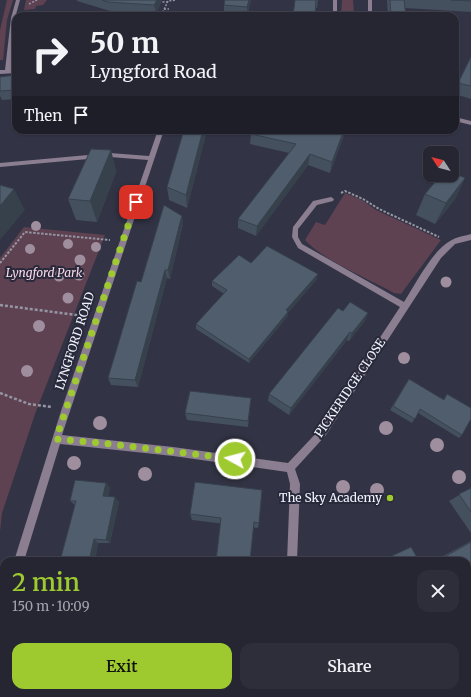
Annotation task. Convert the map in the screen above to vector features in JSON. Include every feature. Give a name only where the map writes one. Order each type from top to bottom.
[{"type":"street","points":[[15,12],[18,0]]},
{"type":"street","points":[[335,0],[335,12]]},
{"type":"street","points":[[370,0],[370,12]]},
{"type":"street","points":[[8,71],[12,29]]},
{"type":"street","points":[[0,72],[12,71]]},
{"type":"street","points":[[459,120],[471,123]]},
{"type":"street","name":"LYNGFORD ROAD","points":[[20,557],[66,408],[160,134]]},
{"type":"street","points":[[0,164],[110,155],[151,158]]},
{"type":"street","points":[[331,199],[315,203],[295,229],[295,237],[300,246],[405,306]]},
{"type":"street","name":"PICKERIDGE CLOSE","points":[[290,468],[323,432],[440,255],[452,243],[471,237]]},
{"type":"street","points":[[56,439],[235,459],[290,468],[295,484],[292,557]]},
{"type":"path","points":[[152,1],[176,2],[176,0]]},
{"type":"path","points":[[163,12],[167,2]]},
{"type":"path","points":[[164,9],[169,9]]},
{"type":"path","points":[[331,199],[345,191],[364,199],[379,209],[452,243]]},
{"type":"path","points":[[0,263],[25,232],[123,242]]},
{"type":"path","points":[[0,305],[96,318]]},
{"type":"path","points":[[0,392],[29,404],[66,408]]},
{"type":"green space","points":[[7,0],[13,0],[7,20],[3,60],[0,60],[0,30]]},
{"type":"green space","points":[[26,0],[47,0],[43,5],[36,6],[35,9],[24,10]]},
{"type":"green space","points":[[342,0],[353,0],[354,12],[341,12]]},
{"type":"green space","points":[[345,193],[362,200],[376,210],[441,240],[401,294],[394,293],[347,269],[323,255],[305,240],[316,222],[325,225]]},
{"type":"green space","name":"Lyngford Park","points":[[24,227],[105,235],[35,414],[2,513],[0,532],[0,258]]},
{"type":"building","points":[[102,0],[157,0],[154,5],[108,2]]},
{"type":"building","points":[[225,0],[249,0],[247,7],[224,5]]},
{"type":"building","points":[[295,0],[316,0],[315,12],[294,12]]},
{"type":"building","points":[[390,0],[404,0],[406,12],[391,12]]},
{"type":"building","points":[[471,57],[471,86],[459,83]]},
{"type":"building","points":[[12,76],[12,90],[0,91],[0,77]]},
{"type":"building","points":[[183,134],[202,134],[186,195],[167,187]]},
{"type":"building","points":[[251,134],[342,134],[332,162],[310,154],[257,226],[238,219],[296,144]]},
{"type":"building","points":[[91,149],[111,150],[90,201],[68,199]]},
{"type":"building","points":[[459,175],[465,178],[446,203],[425,194],[435,182],[459,182]]},
{"type":"building","points":[[0,185],[14,189],[0,206]]},
{"type":"building","points":[[164,205],[182,216],[168,270],[165,270],[135,380],[108,378],[137,281],[141,282]]},
{"type":"building","points":[[267,246],[318,274],[286,310],[288,312],[249,359],[196,324],[227,290],[212,281],[239,255],[251,263]]},
{"type":"building","points":[[350,302],[368,313],[352,333],[350,332],[291,408],[269,394],[338,308],[343,311]]},
{"type":"building","points":[[409,379],[444,400],[447,394],[471,408],[471,419],[462,435],[420,409],[415,419],[393,406]]},
{"type":"building","points":[[190,391],[251,398],[248,421],[185,413]]},
{"type":"building","points":[[75,480],[106,483],[103,496],[115,497],[106,540],[94,539],[90,557],[61,557],[76,501],[70,501]]},
{"type":"building","points":[[195,482],[262,490],[259,523],[254,522],[250,557],[216,557],[221,518],[190,514]]},
{"type":"building","points":[[471,488],[471,512],[459,494]]},
{"type":"building","points":[[471,542],[471,557],[444,557]]},
{"type":"building","points":[[411,547],[417,557],[390,557]]},
{"type":"place","name":"The Sky Academy","points":[[390,498]]},
{"type":"route","points":[[136,202],[104,293],[56,439],[235,459]]}]
